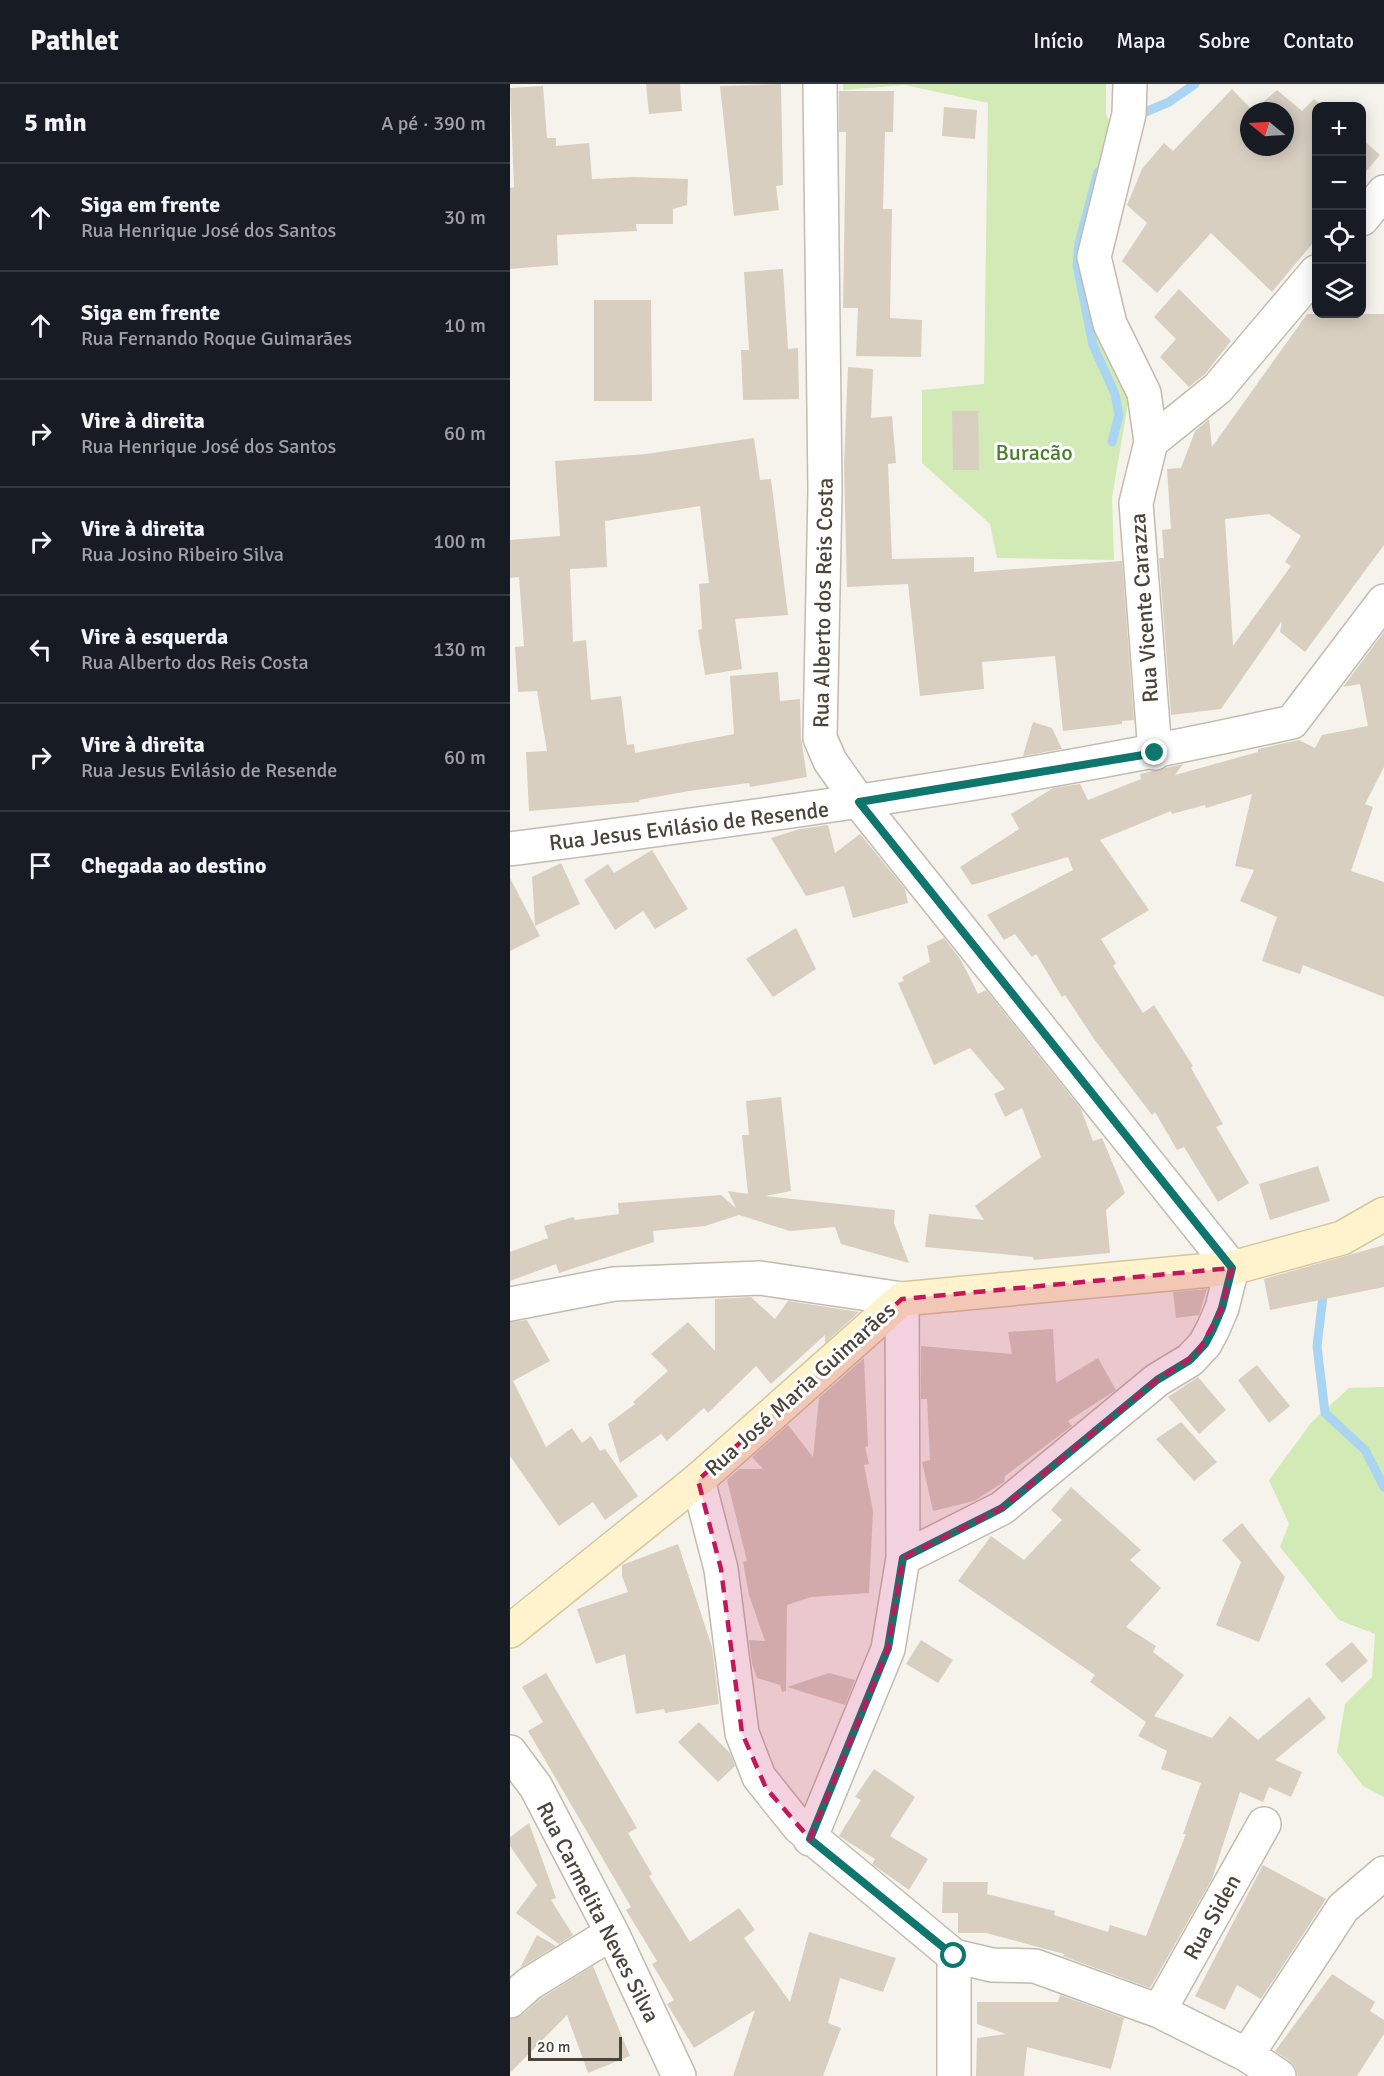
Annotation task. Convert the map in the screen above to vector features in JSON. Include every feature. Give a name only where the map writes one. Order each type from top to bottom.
[{"type":"street","name":"Rua Alberto dos Reis Costa","points":[[820,84],[825,490],[820,738],[830,761],[859,802],[1232,1268]]},
{"type":"street","name":"Rua Vicente Carazza","points":[[1130,99],[1120,154],[1094,257],[1110,324],[1144,393],[1151,442],[1136,503],[1155,753]]},
{"type":"street","points":[[1366,214],[1384,192]]},
{"type":"street","points":[[1151,442],[1218,388],[1312,278]]},
{"type":"street","name":"Rua Jesus Evilásio de Resende","points":[[510,849],[859,802],[1155,753],[1292,722],[1384,601]]},
{"type":"street","name":"Rua José Maria Guimarães","points":[[510,1631],[698,1480],[902,1299],[1232,1268],[1342,1238],[1384,1214]]},
{"type":"street","points":[[903,1558],[1002,1508],[1157,1380],[1190,1360],[1205,1344],[1213,1329],[1222,1308],[1232,1268]]},
{"type":"street","points":[[510,1304],[614,1284],[760,1278],[902,1299],[903,1558],[888,1648],[810,1839]]},
{"type":"street","points":[[698,1480],[720,1569],[744,1741],[751,1761],[766,1788],[810,1839],[954,1956],[992,1965],[1035,1966],[1160,2011],[1247,2055],[1279,2076]]},
{"type":"street","name":"Rua Carmelita Neves Silva","points":[[510,1752],[536,1787],[612,1933],[679,2076]]},
{"type":"street","name":"Rua Siden","points":[[1160,2011],[1264,1824]]},
{"type":"street","points":[[1247,2055],[1343,1908],[1384,1873]]},
{"type":"street","points":[[510,2001],[529,1984],[612,1933]]},
{"type":"street","points":[[954,1956],[954,2076]]},
{"type":"highlighted area","points":[[1232,1268],[1222,1308],[1197,1354],[1157,1380],[1002,1508],[903,1558],[888,1649],[810,1839],[766,1788],[742,1733],[721,1569],[698,1480],[902,1299]]},
{"type":"green space","name":"Buracão","points":[[843,84],[1106,84],[1106,114],[1112,127],[1085,250],[1130,392],[1112,497],[1114,560],[997,558],[990,524],[922,463],[922,390],[984,384],[988,103],[905,85],[843,90]]},
{"type":"green space","points":[[1384,1387],[1384,1797],[1363,1786],[1337,1752],[1345,1704],[1372,1677],[1375,1634],[1339,1620],[1280,1547],[1289,1524],[1269,1480],[1311,1423],[1349,1388]]},
{"type":"building","points":[[646,84],[680,84],[682,111],[649,114]]},
{"type":"building","points":[[781,84],[783,185],[776,186],[779,210],[734,216],[720,86]]},
{"type":"building","points":[[543,86],[547,138],[556,138],[556,146],[589,143],[592,179],[634,177],[688,179],[687,205],[673,209],[673,224],[636,224],[637,231],[557,235],[558,265],[510,269],[510,188],[514,187],[510,88]]},
{"type":"building","points":[[1232,89],[1244,102],[1240,102],[1240,156],[1294,156],[1294,104],[1302,111],[1314,99],[1318,102],[1312,102],[1312,244],[1272,292],[1211,233],[1157,293],[1122,261],[1147,223],[1127,205],[1142,169],[1164,143],[1173,151]]},
{"type":"building","points":[[1277,90],[1291,102],[1263,102]]},
{"type":"building","points":[[839,91],[894,91],[893,132],[885,132],[883,209],[892,209],[890,318],[922,320],[921,357],[856,356],[858,308],[843,308],[846,132],[839,132]]},
{"type":"building","points":[[944,107],[977,110],[975,139],[942,136]]},
{"type":"building","points":[[1366,143],[1380,155],[1366,171]]},
{"type":"building","points":[[783,269],[788,349],[798,348],[799,399],[743,400],[741,350],[749,350],[744,272]]},
{"type":"building","points":[[1179,289],[1231,341],[1205,374],[1189,387],[1160,357],[1176,339],[1154,317]]},
{"type":"building","points":[[594,300],[651,300],[652,401],[594,401]]},
{"type":"building","points":[[1307,314],[1312,314],[1312,318],[1366,318],[1366,314],[1384,314],[1384,545],[1305,652],[1280,632],[1282,621],[1221,709],[1171,715],[1159,558],[1164,558],[1162,530],[1171,529],[1167,469],[1181,468],[1195,431],[1209,419],[1212,447]],"holes":[[[1269,514],[1301,536],[1285,562],[1291,566],[1233,646],[1225,519]]]},
{"type":"building","points":[[848,367],[873,369],[871,418],[892,416],[896,463],[888,464],[892,559],[974,557],[974,572],[1122,561],[1134,720],[1122,721],[1122,724],[1063,731],[1055,656],[982,662],[984,689],[920,696],[908,584],[847,587],[844,465]]},
{"type":"building","points":[[952,411],[978,411],[979,470],[953,470]]},
{"type":"building","points":[[754,438],[760,480],[771,479],[788,615],[735,619],[742,669],[705,675],[698,630],[702,629],[699,584],[709,583],[700,506],[605,521],[607,567],[570,569],[573,642],[586,640],[591,700],[621,696],[627,745],[634,744],[635,753],[734,734],[730,676],[778,672],[780,701],[800,699],[801,738],[807,777],[750,787],[749,783],[689,791],[639,800],[640,802],[529,811],[526,752],[547,751],[537,691],[518,692],[515,647],[524,646],[519,577],[510,578],[510,540],[560,536],[555,461],[646,454]]},
{"type":"building","points":[[1384,632],[1384,767],[1365,804],[1373,807],[1351,871],[1384,882],[1384,997],[1303,965],[1300,974],[1262,961],[1277,917],[1240,901],[1254,870],[1235,866],[1252,794],[1206,808],[1205,805],[1172,814],[1171,811],[1100,840],[1149,910],[1101,939],[1116,963],[1113,966],[1143,1013],[1154,1005],[1193,1066],[1191,1068],[1223,1124],[1216,1127],[1249,1183],[1218,1202],[1184,1147],[1177,1150],[1155,1112],[1152,1115],[1094,1039],[1065,995],[1062,997],[1036,954],[1032,957],[1015,934],[1004,940],[987,915],[1073,870],[1068,857],[972,885],[960,867],[1019,829],[1011,814],[1053,788],[1080,784],[1088,800],[1141,779],[1140,774],[1183,764],[1175,775],[1258,752],[1258,749],[1299,740],[1315,748],[1322,735],[1368,726],[1360,684],[1343,687]]},
{"type":"building","points":[[1033,722],[1052,728],[1062,749],[1023,756]]},
{"type":"building","points":[[828,825],[835,853],[860,834],[905,889],[908,903],[853,918],[844,886],[806,896],[771,838],[800,829]]},
{"type":"building","points":[[652,850],[688,909],[655,929],[643,911],[615,930],[584,880],[608,864],[614,873]]},
{"type":"building","points":[[561,863],[580,904],[535,926],[532,877]]},
{"type":"building","points":[[510,878],[540,936],[510,951]]},
{"type":"building","points":[[796,928],[816,969],[773,997],[746,959]]},
{"type":"building","points":[[944,938],[961,960],[978,994],[986,990],[1081,1109],[1093,1141],[1102,1138],[1125,1193],[1106,1210],[1110,1253],[1034,1260],[1033,1257],[925,1247],[929,1214],[984,1220],[975,1206],[1041,1157],[1022,1108],[1005,1117],[994,1094],[1005,1089],[970,1048],[934,1065],[898,983],[904,981],[902,977],[930,962],[927,946]]},
{"type":"building","points":[[781,1097],[791,1191],[765,1196],[895,1210],[894,1223],[909,1263],[841,1244],[835,1227],[790,1231],[739,1215],[705,1226],[653,1231],[654,1242],[559,1273],[556,1264],[510,1281],[510,1252],[548,1238],[544,1226],[573,1217],[575,1220],[619,1214],[618,1203],[721,1195],[736,1208],[728,1191],[748,1194],[742,1135],[749,1135],[746,1101]]},
{"type":"building","points":[[1318,1166],[1330,1201],[1270,1220],[1259,1184]]},
{"type":"building","points":[[1384,1245],[1384,1287],[1270,1310],[1264,1279]]},
{"type":"building","points":[[1207,1289],[1199,1315],[1176,1318],[1173,1292]]},
{"type":"building","points":[[751,1297],[775,1319],[788,1301],[859,1312],[825,1343],[825,1335],[771,1384],[756,1366],[708,1413],[704,1408],[667,1441],[661,1434],[620,1463],[608,1424],[635,1404],[633,1402],[668,1371],[651,1354],[688,1322],[715,1351],[715,1299]]},
{"type":"building","points":[[527,1320],[550,1361],[513,1381],[546,1447],[572,1428],[582,1443],[591,1436],[600,1451],[605,1449],[638,1496],[605,1520],[593,1502],[559,1526],[510,1456],[510,1322]]},
{"type":"building","points":[[1053,1329],[1056,1383],[1098,1358],[1116,1390],[1068,1421],[1072,1426],[1005,1476],[1004,1482],[974,1501],[933,1511],[922,1462],[930,1460],[927,1399],[921,1399],[921,1346],[1012,1354],[1008,1332]]},
{"type":"building","points":[[864,1358],[868,1446],[865,1447],[869,1464],[864,1465],[873,1511],[869,1593],[811,1597],[787,1605],[786,1691],[782,1692],[780,1685],[757,1678],[752,1664],[749,1640],[765,1641],[749,1595],[743,1562],[747,1561],[727,1480],[739,1469],[763,1469],[752,1457],[788,1425],[813,1457],[819,1398]]},
{"type":"building","points":[[1257,1365],[1290,1406],[1269,1423],[1238,1380]]},
{"type":"building","points":[[1198,1377],[1226,1410],[1199,1434],[1168,1397]]},
{"type":"building","points":[[1181,1422],[1217,1462],[1194,1481],[1156,1439]]},
{"type":"building","points":[[1071,1487],[1141,1550],[1130,1560],[1161,1588],[1126,1627],[1156,1646],[1153,1652],[1184,1675],[1154,1716],[1212,1738],[1230,1716],[1258,1740],[1309,1697],[1326,1718],[1275,1760],[1302,1772],[1291,1797],[1269,1787],[1263,1802],[1240,1792],[1212,1879],[1150,1988],[1063,1956],[1064,1954],[986,1933],[958,1933],[958,1913],[942,1913],[943,1882],[988,1882],[987,1894],[1055,1911],[1054,1915],[1108,1932],[1110,1925],[1146,1936],[1186,1834],[1183,1834],[1201,1783],[1161,1769],[1167,1751],[1138,1736],[1146,1722],[1090,1682],[1095,1675],[958,1581],[991,1536],[1024,1560],[1062,1520],[1051,1510]]},
{"type":"building","points":[[1242,1523],[1285,1577],[1259,1642],[1216,1625],[1241,1562],[1222,1540]]},
{"type":"building","points":[[678,1544],[712,1647],[719,1704],[665,1713],[664,1709],[636,1714],[625,1654],[596,1664],[577,1609],[628,1592],[622,1576],[622,1565]]},
{"type":"building","points":[[921,1640],[953,1660],[938,1683],[906,1664]]},
{"type":"building","points":[[1352,1642],[1368,1661],[1342,1683],[1325,1664]]},
{"type":"building","points":[[546,1673],[637,1828],[628,1833],[652,1874],[649,1876],[690,1942],[739,1908],[755,1930],[744,1938],[790,2002],[809,1932],[896,1958],[883,1992],[840,1978],[828,2023],[841,2028],[823,2076],[733,2076],[755,2010],[694,2048],[667,2004],[674,2000],[652,1964],[657,1961],[626,1910],[631,1907],[528,1731],[543,1722],[522,1687]]},
{"type":"building","points":[[829,1673],[855,1680],[845,1705],[787,1687]]},
{"type":"building","points":[[699,1722],[730,1753],[735,1766],[718,1782],[678,1742]]},
{"type":"building","points":[[874,1769],[915,1797],[890,1836],[928,1859],[909,1890],[872,1864],[875,1859],[839,1836],[861,1800],[855,1797]]},
{"type":"building","points":[[529,1823],[556,1898],[551,1900],[573,1935],[559,1944],[516,1913],[537,1885],[510,1846],[510,1837]]},
{"type":"building","points":[[1263,1865],[1326,1899],[1261,1999],[1237,1985],[1225,2010],[1195,1996]]},
{"type":"building","points":[[537,1935],[556,1946],[520,1968]]},
{"type":"building","points":[[593,1966],[630,2056],[588,2073],[567,2015],[510,2073],[510,2019],[522,2015],[540,1999]]},
{"type":"building","points":[[1332,1974],[1375,2002],[1370,2011],[1384,2020],[1384,2034],[1357,2076],[1298,2076],[1290,2061],[1275,2051]]},
{"type":"building","points":[[1060,1995],[1124,2018],[1111,2069],[1027,2047],[1024,2076],[976,2076],[977,2038],[1006,2034],[977,2024],[977,2002],[1058,2002]]},
{"type":"waterway","points":[[1136,116],[1169,102],[1195,84]]},
{"type":"waterway","points":[[1098,172],[1079,243],[1077,265],[1093,345],[1115,394],[1119,415],[1112,442]]},
{"type":"waterway","points":[[1324,1288],[1317,1346],[1325,1413],[1365,1450],[1384,1487]]},
{"type":"route","points":[[954,1956],[810,1839],[888,1648],[903,1558],[1002,1508],[1157,1380],[1183,1366],[1197,1354],[1205,1344],[1222,1308],[1232,1268],[859,802],[1155,753]]}]
